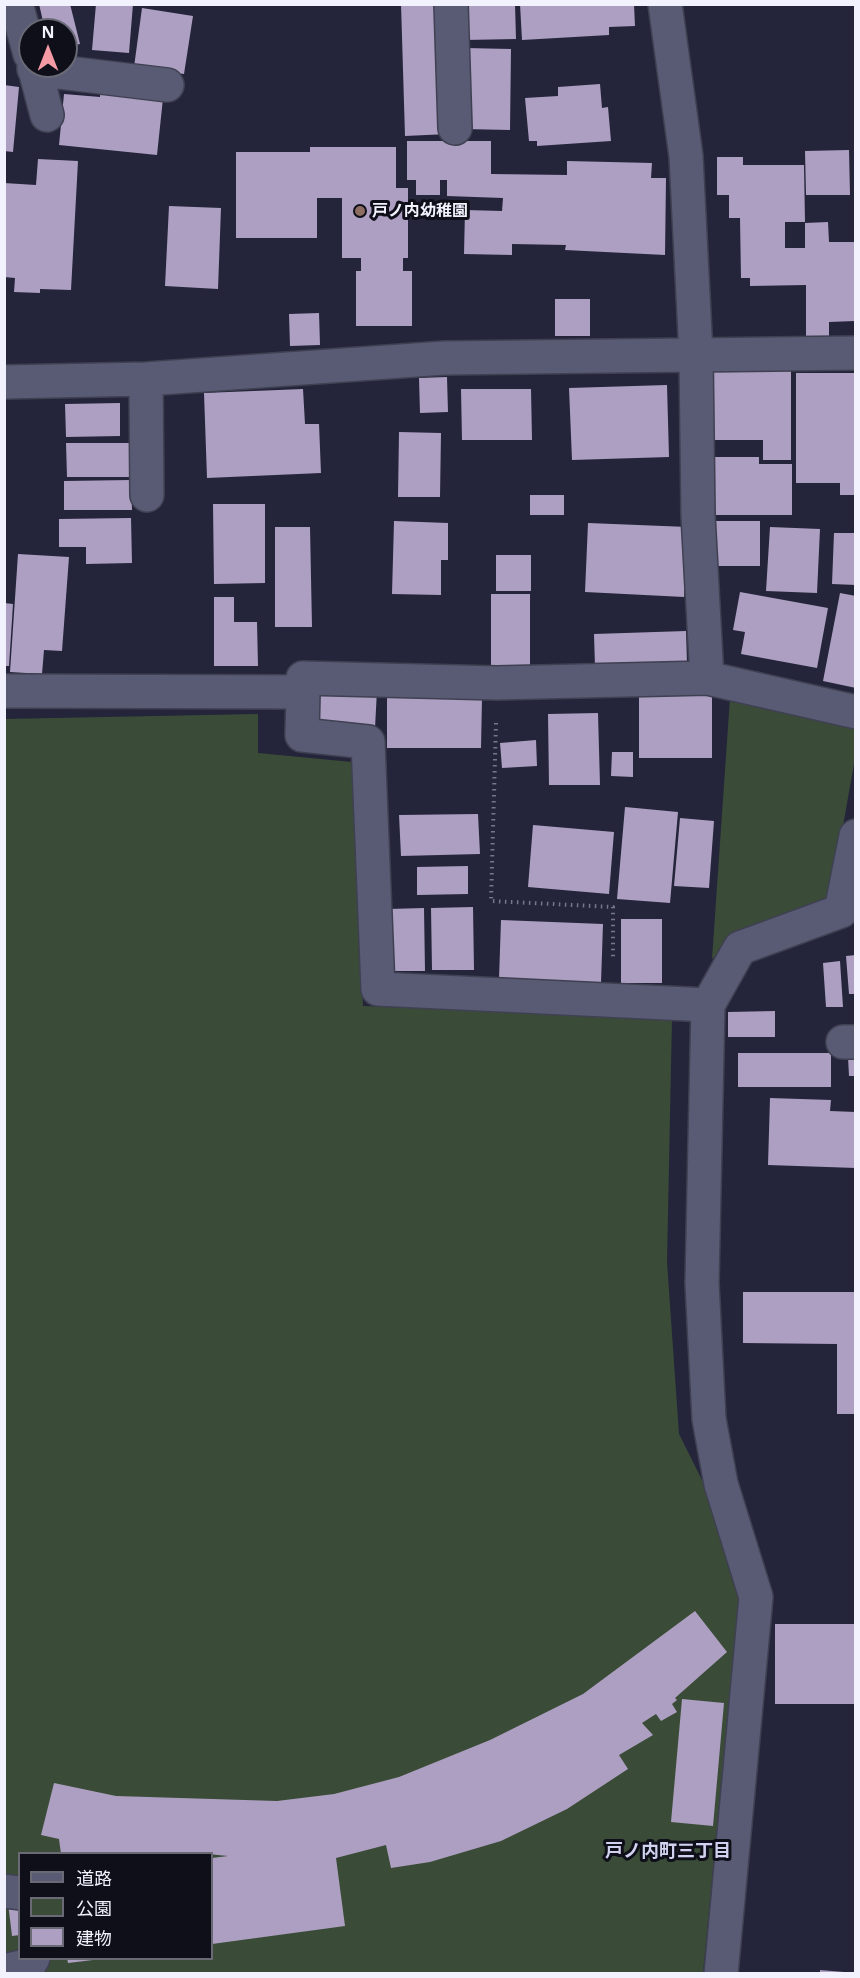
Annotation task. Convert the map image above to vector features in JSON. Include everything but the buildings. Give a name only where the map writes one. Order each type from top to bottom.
[{"type":"street","points":[[451,4],[455,128]]},
{"type":"street","points":[[665,4],[686,156],[696,354],[698,515],[707,678]]},
{"type":"street","points":[[78,70],[167,85]]},
{"type":"street","points":[[37,78],[46,115]]},
{"type":"street","points":[[4,382],[146,379],[444,358],[855,353]]},
{"type":"street","points":[[146,379],[147,495]]},
{"type":"street","points":[[708,1005],[378,989],[368,742],[302,735],[303,678],[497,683],[707,678],[855,712]]},
{"type":"street","points":[[4,691],[303,692]]},
{"type":"street","points":[[721,1974],[756,1597],[721,1484],[709,1419],[702,1283],[708,1005],[740,948],[842,911],[855,836]]},
{"type":"path","points":[[497,683],[491,901],[613,907],[614,1001]]},
{"type":"green space","points":[[730,698],[855,721],[855,758],[829,905],[754,926],[712,959]]},
{"type":"green space","points":[[258,714],[258,753],[352,762],[363,1006],[672,1017],[667,1262],[679,1434],[707,1490],[739,1600],[703,1973],[5,1973],[4,719]]},
{"type":"place","name":"戸ノ内幼稚園","points":[[360,211]]},
{"type":"district","name":"戸ノ内町三丁目","points":[[668,1852]]}]
